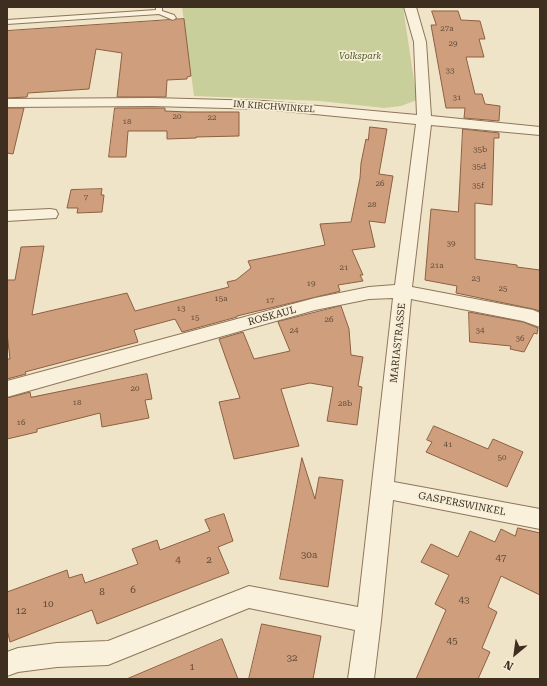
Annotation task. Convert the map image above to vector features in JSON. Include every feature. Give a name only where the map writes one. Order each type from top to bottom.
[{"type":"street","name":"MARIASTRASSE","points":[[361,679],[369,621],[424,119],[420,42],[410,7]]},
{"type":"street","name":"IM KIRCHWINKEL","points":[[7,103],[227,103],[424,119],[540,131]]},
{"type":"street","points":[[7,216],[50,214]]},
{"type":"street","name":"ROSKAUL","points":[[7,390],[315,304],[369,292],[404,291],[526,315],[540,320]]},
{"type":"street","name":"GASPERSWINKEL","points":[[383,489],[540,519]]},
{"type":"street","points":[[7,664],[18,660],[56,655],[108,653],[249,597],[369,621]]},
{"type":"lane","points":[[7,22],[159,10],[172,16],[173,18]]},
{"type":"green space","name":"Volkspark","points":[[182,7],[403,7],[417,100],[401,106],[384,108],[320,101],[194,96]]},
{"type":"building","points":[[432,11],[458,11],[461,20],[480,21],[485,39],[479,39],[484,57],[466,57],[475,94],[482,94],[485,104],[500,106],[499,121],[464,118],[465,108],[446,108],[431,25],[436,25]]},
{"type":"building","points":[[184,19],[191,76],[187,77],[187,79],[167,80],[166,97],[117,97],[122,53],[96,49],[89,89],[28,93],[27,97],[7,98],[7,31]]},
{"type":"building","points":[[7,108],[24,108],[13,154],[7,153]]},
{"type":"building","points":[[115,108],[165,108],[165,111],[187,112],[239,112],[239,136],[167,139],[167,131],[128,131],[126,157],[109,157]]},
{"type":"building","points":[[370,127],[387,129],[379,174],[393,176],[385,223],[369,221],[375,247],[352,250],[363,275],[360,275],[363,281],[338,285],[340,291],[337,292],[237,316],[182,332],[175,319],[134,330],[138,342],[25,372],[26,374],[7,379],[7,359],[10,359],[7,333],[7,280],[15,280],[21,247],[44,246],[32,315],[127,293],[135,311],[229,287],[227,282],[236,280],[251,268],[248,261],[325,245],[320,224],[351,222],[360,178],[361,163],[366,139],[368,140]]},
{"type":"building","points":[[463,129],[499,133],[499,138],[494,138],[492,205],[475,203],[475,259],[540,270],[540,311],[456,293],[457,286],[425,280],[431,209],[458,212]]},
{"type":"building","points":[[102,189],[101,195],[104,195],[102,212],[77,213],[78,208],[67,208],[71,190]]},
{"type":"building","points":[[341,306],[349,329],[351,355],[363,357],[358,386],[362,387],[357,425],[327,421],[333,387],[310,383],[281,389],[299,446],[234,459],[219,402],[240,398],[219,339],[243,332],[254,359],[290,351],[278,322]]},
{"type":"building","points":[[469,312],[523,322],[538,328],[537,334],[534,333],[524,352],[510,349],[511,346],[470,342]]},
{"type":"building","points":[[147,374],[152,399],[145,400],[149,418],[102,427],[100,413],[37,429],[37,432],[7,439],[7,398],[30,392],[31,397]]},
{"type":"building","points":[[434,426],[488,449],[493,439],[523,452],[507,487],[426,452],[432,442],[427,440]]},
{"type":"building","points":[[302,458],[315,499],[319,477],[343,480],[328,587],[280,579]]},
{"type":"building","points":[[224,514],[233,541],[218,547],[229,573],[97,624],[92,610],[10,642],[7,630],[7,592],[67,570],[69,578],[82,574],[85,583],[138,564],[132,549],[157,540],[160,550],[210,531],[205,520]]},
{"type":"building","points":[[518,528],[540,533],[540,595],[501,576],[488,607],[497,612],[482,648],[490,652],[478,679],[416,679],[446,610],[435,604],[449,575],[421,562],[431,544],[458,557],[470,531],[495,542],[501,529],[515,536]]},
{"type":"building","points":[[262,624],[321,636],[313,679],[249,679]]},
{"type":"building","points":[[222,639],[238,679],[127,679]]}]
